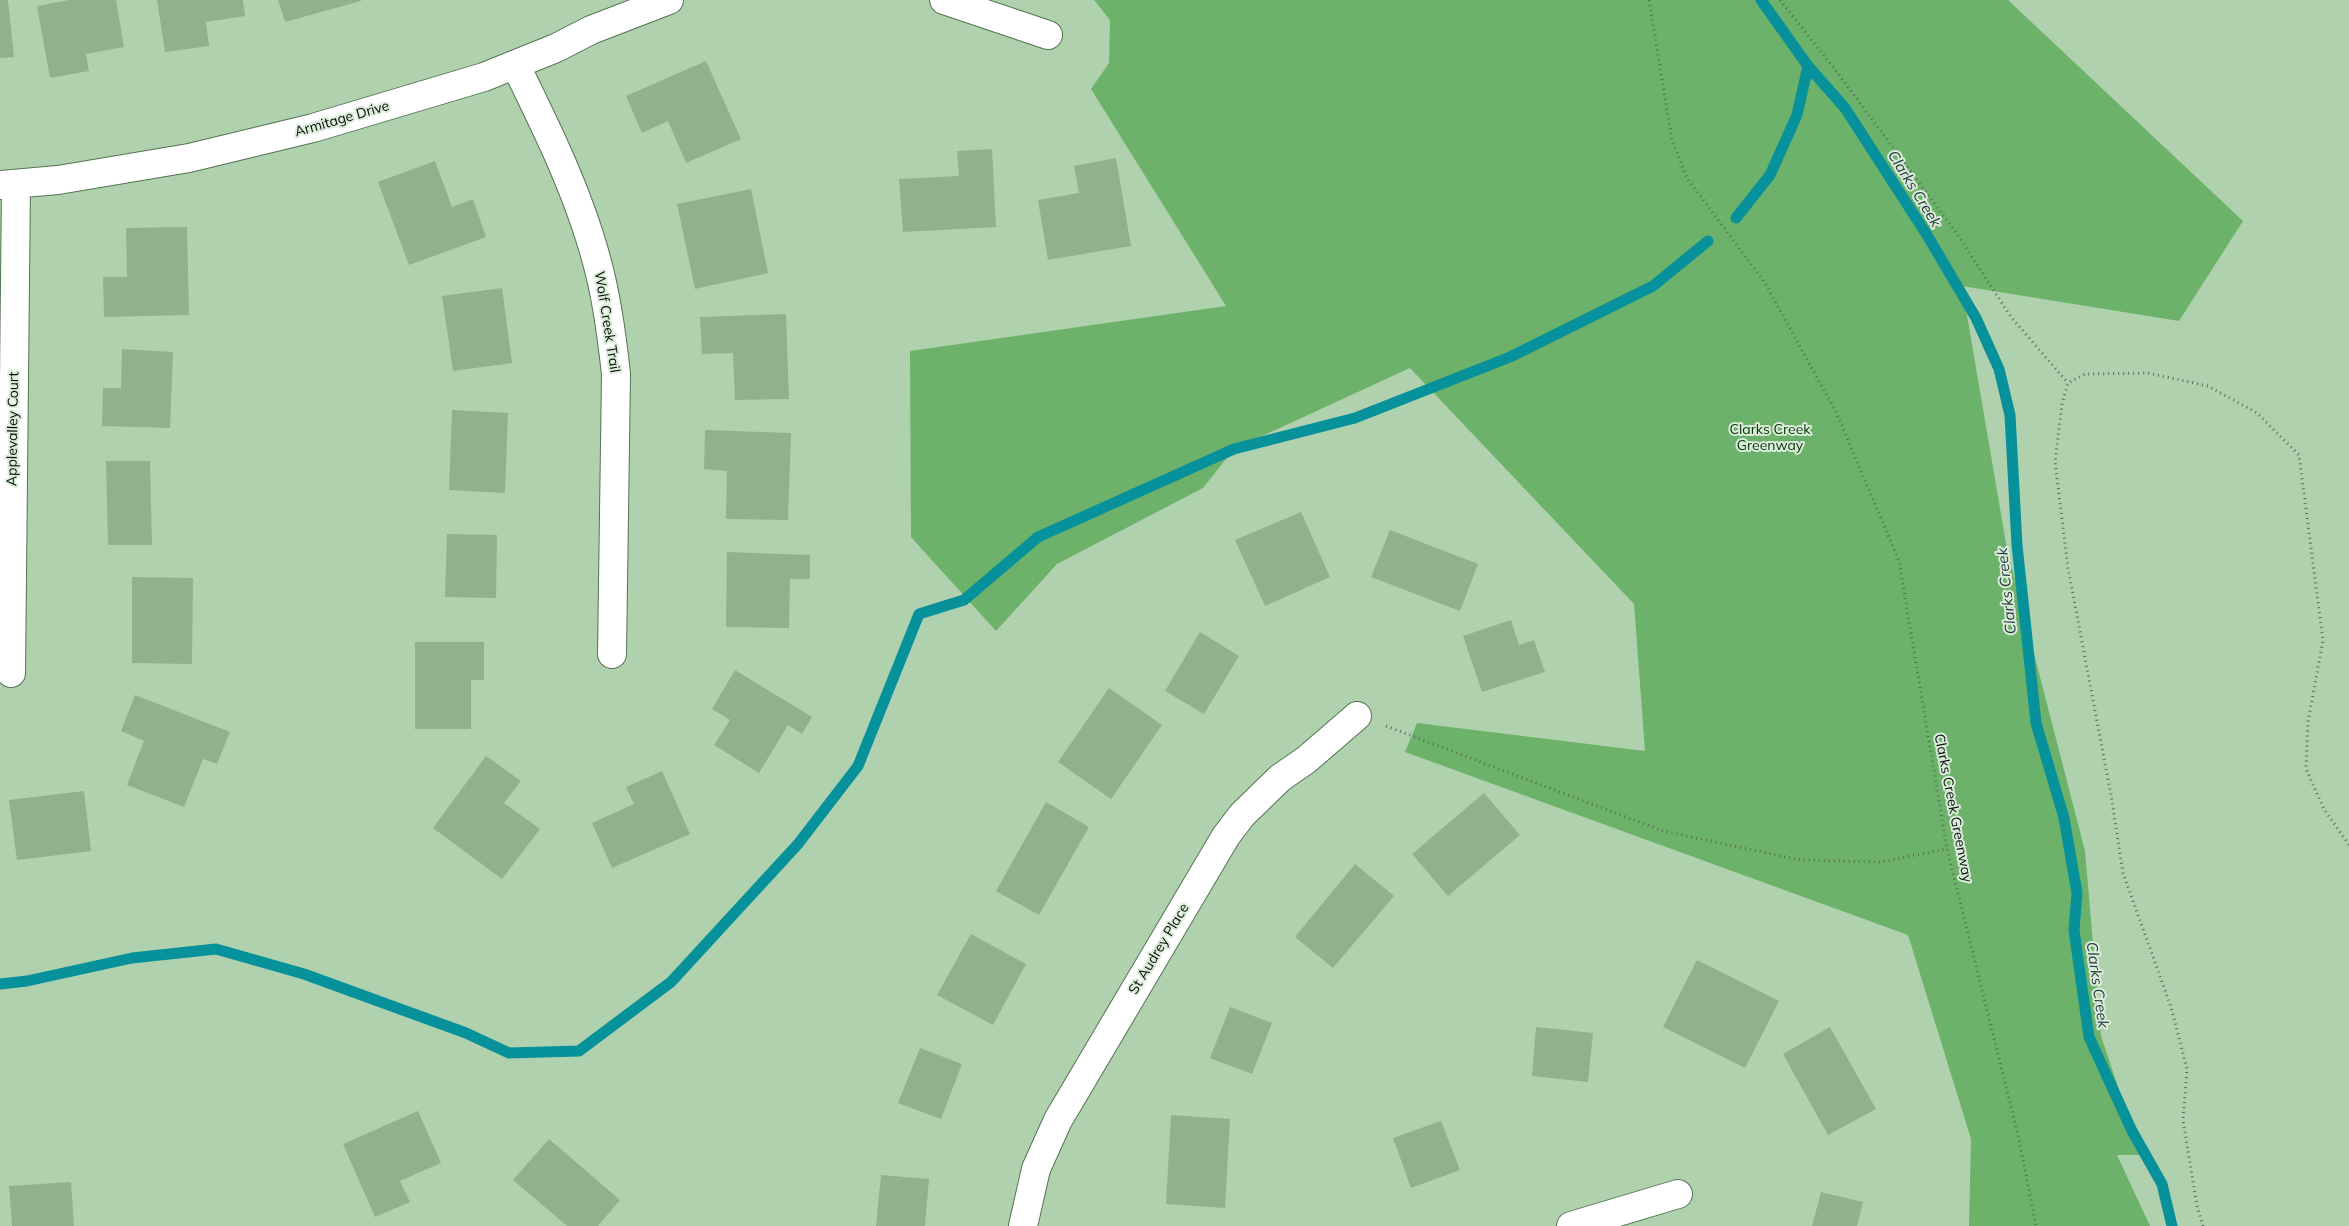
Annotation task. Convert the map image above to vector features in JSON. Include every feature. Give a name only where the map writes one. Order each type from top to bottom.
[{"type":"street","name":"Armitage Drive","points":[[8,185],[67,178],[188,158],[313,128],[516,66],[591,30],[669,0]]},
{"type":"street","points":[[944,0],[1048,35]]},
{"type":"street","name":"Wolf Creek Trail","points":[[516,66],[556,149],[586,227],[598,264],[612,337],[616,374],[612,654]]},
{"type":"street","name":"Applevalley Court","points":[[8,185],[11,673]]},
{"type":"street","name":"St Audrey Place","points":[[1023,1226],[1036,1169],[1058,1120],[1226,836],[1242,815],[1280,778],[1306,760],[1357,716]]},
{"type":"street","points":[[1570,1226],[1678,1194]]},
{"type":"path","name":"Clarks Creek Greenway","points":[[1649,0],[1672,140],[1687,178],[1765,283],[1836,412],[1899,560],[1947,849],[2019,1139],[2036,1226]]},
{"type":"path","points":[[1780,0],[1833,67],[1955,230],[2011,318],[2068,383]]},
{"type":"path","points":[[2203,1226],[2197,1206],[2183,1120],[2187,1069],[2171,1007],[2123,873],[2111,795],[2068,568],[2055,462],[2062,404],[2068,383],[2086,374],[2148,373],[2208,386],[2258,413],[2299,455],[2323,640],[2308,722],[2306,769],[2324,808],[2349,845]]},
{"type":"path","points":[[1357,716],[1663,830],[1800,860],[1880,862],[1947,849]]},
{"type":"green space","name":"Clarks Creek Greenway","points":[[1094,0],[2008,0],[2243,221],[2179,321],[1962,286],[2007,549],[2085,851],[2101,1036],[2141,1155],[2117,1155],[2150,1226],[1969,1226],[1971,1139],[1908,935],[1405,752],[1417,723],[1645,751],[1634,604],[1410,368],[1234,449],[1203,488],[1057,564],[996,631],[911,537],[910,351],[1226,306],[1091,89],[1109,63],[1110,20]]},
{"type":"building","points":[[0,0],[8,0],[14,57],[0,58]]},
{"type":"building","points":[[69,0],[116,0],[124,47],[86,54],[89,71],[50,78],[37,6]]},
{"type":"building","points":[[157,0],[243,0],[245,16],[206,22],[209,46],[165,52]]},
{"type":"building","points":[[278,0],[361,0],[361,1],[285,22]]},
{"type":"building","points":[[706,61],[741,139],[686,163],[668,121],[642,133],[626,96]]},
{"type":"building","points":[[992,149],[996,227],[903,232],[899,179],[959,176],[957,151]]},
{"type":"building","points":[[1116,158],[1131,246],[1048,260],[1038,200],[1079,193],[1074,166]]},
{"type":"building","points":[[435,161],[452,207],[473,199],[486,237],[409,265],[378,182]]},
{"type":"building","points":[[751,189],[768,273],[695,289],[677,204]]},
{"type":"building","points":[[187,227],[189,315],[104,317],[103,277],[127,277],[126,228]]},
{"type":"building","points":[[502,288],[512,363],[453,371],[442,296]]},
{"type":"building","points":[[786,314],[789,399],[735,400],[733,353],[702,354],[700,317]]},
{"type":"building","points":[[122,349],[173,352],[170,428],[102,426],[103,388],[121,388]]},
{"type":"building","points":[[452,410],[508,413],[505,493],[449,490]]},
{"type":"building","points":[[705,430],[791,433],[788,520],[726,519],[727,471],[704,469]]},
{"type":"building","points":[[106,461],[150,461],[152,545],[108,545]]},
{"type":"building","points":[[1301,512],[1330,577],[1265,606],[1235,540]]},
{"type":"building","points":[[1390,530],[1478,564],[1460,611],[1371,577]]},
{"type":"building","points":[[447,534],[497,535],[496,598],[445,597]]},
{"type":"building","points":[[727,552],[810,555],[810,579],[790,579],[789,628],[726,627]]},
{"type":"building","points":[[132,577],[193,578],[192,664],[132,663]]},
{"type":"building","points":[[1511,620],[1519,645],[1534,640],[1545,672],[1482,692],[1463,636]]},
{"type":"building","points":[[1200,632],[1239,656],[1204,714],[1165,691]]},
{"type":"building","points":[[415,642],[484,642],[484,680],[471,680],[471,729],[415,729]]},
{"type":"building","points":[[735,670],[812,717],[802,734],[788,725],[759,773],[714,745],[730,720],[712,709]]},
{"type":"building","points":[[1109,688],[1162,725],[1111,799],[1058,762]]},
{"type":"building","points":[[135,695],[230,732],[217,764],[203,759],[184,807],[127,785],[144,741],[121,731]]},
{"type":"building","points":[[486,756],[521,781],[504,803],[540,829],[502,879],[433,828]]},
{"type":"building","points":[[662,771],[690,834],[612,868],[592,823],[634,804],[626,787]]},
{"type":"building","points":[[84,791],[91,851],[17,860],[9,800]]},
{"type":"building","points":[[1484,793],[1520,835],[1448,896],[1412,854]]},
{"type":"building","points":[[1046,802],[1089,827],[1039,915],[996,891]]},
{"type":"building","points":[[1355,864],[1394,896],[1333,968],[1295,937]]},
{"type":"building","points":[[971,934],[1026,964],[993,1025],[937,995]]},
{"type":"building","points":[[1697,960],[1779,1001],[1745,1068],[1663,1027]]},
{"type":"building","points":[[1230,1007],[1272,1023],[1252,1074],[1210,1058]]},
{"type":"building","points":[[1536,1027],[1593,1033],[1588,1082],[1532,1076]]},
{"type":"building","points":[[1830,1027],[1876,1109],[1828,1135],[1783,1054]]},
{"type":"building","points":[[920,1048],[962,1064],[941,1119],[898,1103]]},
{"type":"building","points":[[418,1111],[441,1163],[400,1181],[410,1202],[375,1217],[343,1144]]},
{"type":"building","points":[[1171,1115],[1230,1119],[1225,1208],[1166,1204]]},
{"type":"building","points":[[1441,1121],[1460,1170],[1411,1188],[1393,1138]]},
{"type":"building","points":[[549,1139],[620,1200],[598,1226],[567,1226],[513,1180]]},
{"type":"building","points":[[881,1175],[929,1179],[925,1226],[876,1226]]},
{"type":"building","points":[[71,1182],[74,1226],[12,1226],[9,1186]]},
{"type":"building","points":[[1821,1192],[1863,1202],[1857,1226],[1812,1226]]},
{"type":"waterway","name":"Clarks Creek","points":[[1761,0],[1808,66],[1845,108],[1927,235],[1976,318],[1999,369],[2010,415],[2017,545],[2036,723],[2064,818],[2077,893],[2074,930],[2089,1037],[2132,1131],[2162,1184],[2172,1226]]},
{"type":"waterway","points":[[1736,218],[1770,175],[1797,115],[1808,66]]},
{"type":"waterway","points":[[0,984],[27,981],[132,958],[216,949],[304,974],[466,1033],[509,1053],[579,1051],[671,982],[798,844],[858,766],[919,614],[964,600],[1038,537],[1234,449],[1355,418],[1510,357],[1653,286],[1708,241]]}]
